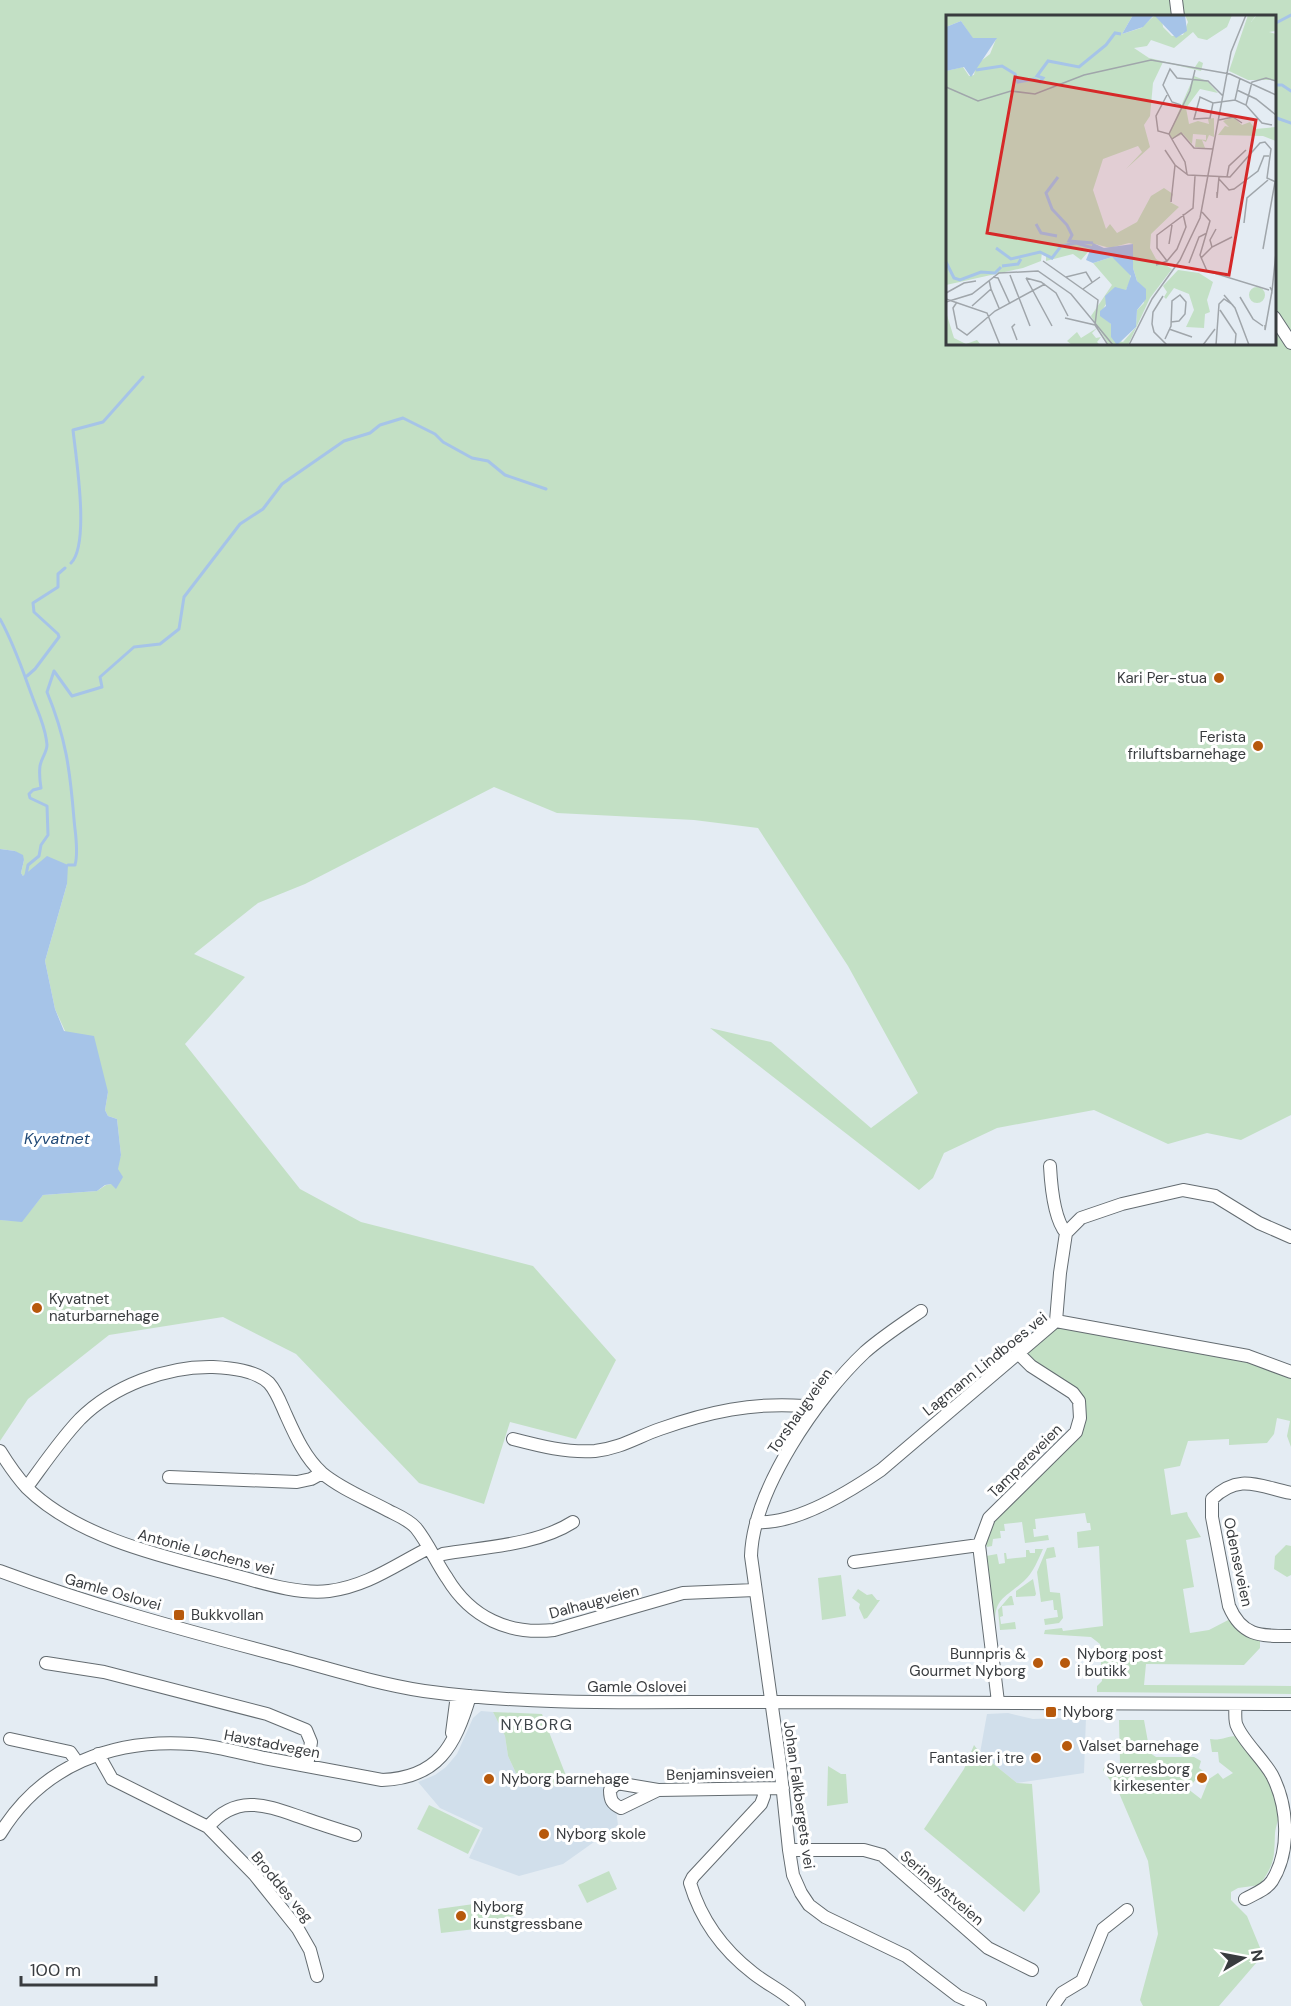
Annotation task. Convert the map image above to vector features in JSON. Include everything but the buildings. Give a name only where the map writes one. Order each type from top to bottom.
[{"type":"street","points":[[1176,0],[1178,15]]},
{"type":"street","points":[[1276,319],[1291,343]]},
{"type":"street","points":[[1050,1166],[1050,1180],[1060,1226],[1066,1233]]},
{"type":"street","points":[[1056,1321],[1066,1233],[1081,1218],[1122,1204],[1183,1190],[1215,1196],[1259,1223],[1291,1237]]},
{"type":"street","name":"Torshaugveien","points":[[771,1702],[751,1556],[756,1522],[781,1462],[812,1414],[864,1353],[921,1311]]},
{"type":"street","name":"Lagmann Lindboes vei","points":[[756,1522],[770,1523],[819,1507],[852,1490],[880,1470],[1056,1321],[1248,1356],[1291,1371]]},
{"type":"street","name":"Tampereveien","points":[[998,1702],[979,1545],[989,1518],[1076,1432],[1080,1418],[1079,1401],[1073,1394],[1031,1366],[1019,1354]]},
{"type":"street","name":"Dalhaugveien","points":[[27,1487],[81,1419],[101,1402],[144,1379],[168,1372],[206,1367],[225,1368],[246,1372],[267,1382],[280,1400],[310,1460],[322,1473],[347,1489],[411,1522],[421,1534],[447,1580],[473,1610],[489,1621],[516,1630],[554,1630],[683,1593],[755,1590]]},
{"type":"street","points":[[513,1439],[546,1448],[595,1450],[631,1443],[658,1430],[722,1410],[774,1404],[804,1406],[812,1414]]},
{"type":"street","name":"Antonie Løchens vei","points":[[0,1451],[27,1487],[39,1498],[100,1534],[132,1547],[282,1588],[327,1591],[351,1587],[432,1553]]},
{"type":"street","points":[[169,1476],[297,1482],[311,1479],[322,1473]]},
{"type":"street","name":"Odenseveien","points":[[1291,1493],[1242,1482],[1224,1488],[1212,1499],[1212,1517],[1221,1567],[1229,1606],[1235,1618],[1243,1628],[1254,1634],[1291,1636]]},
{"type":"street","points":[[432,1553],[443,1554],[540,1538],[560,1531],[573,1522]]},
{"type":"street","points":[[854,1562],[979,1545]]},
{"type":"street","name":"Gamle Oslovei","points":[[0,1571],[53,1590],[214,1638],[378,1682],[457,1695],[528,1701],[1291,1704]]},
{"type":"street","points":[[46,1663],[104,1672],[267,1714],[306,1730],[312,1742],[307,1766]]},
{"type":"street","points":[[450,1744],[457,1695]]},
{"type":"street","name":"Havstadvegen","points":[[0,1834],[30,1796],[52,1777],[77,1762],[98,1754],[137,1745],[194,1744],[382,1780],[414,1776],[436,1763],[450,1744],[460,1727],[470,1696]]},
{"type":"street","name":"Johan Falkbergets vei","points":[[771,1702],[793,1875],[809,1905],[825,1917],[906,1956],[958,1996],[981,2006]]},
{"type":"street","points":[[1235,1704],[1236,1725],[1271,1774],[1284,1811],[1285,1840],[1282,1861],[1271,1883],[1245,1899]]},
{"type":"street","points":[[10,1739],[70,1752],[77,1762]]},
{"type":"street","name":"Broddes veg","points":[[98,1754],[112,1779],[208,1827],[254,1874],[298,1929],[310,1950],[316,1976]]},
{"type":"street","name":"Benjaminsveien","points":[[658,1790],[783,1788]]},
{"type":"street","points":[[763,1789],[764,1796],[761,1804],[690,1883],[706,1922],[721,1944],[753,1973],[791,1998],[799,2006]]},
{"type":"street","points":[[208,1827],[228,1810],[248,1804],[260,1804],[356,1835]]},
{"type":"street","name":"Serinelystveien","points":[[789,1850],[864,1850],[882,1855],[988,1948],[1032,1970]]},
{"type":"street","points":[[1053,2006],[1062,1993],[1082,1981],[1103,1929],[1127,1910]]},
{"type":"shaded area","points":[[481,1711],[493,1712],[505,1736],[508,1756],[522,1786],[613,1786],[618,1825],[563,1864],[519,1876],[469,1858],[483,1828],[440,1808],[418,1782],[435,1775],[446,1767],[457,1754],[473,1718]]},
{"type":"shaded area","points":[[1008,1713],[1033,1719],[1086,1717],[1084,1773],[1017,1783],[980,1753],[987,1714]]},
{"type":"green space","points":[[0,0],[1291,0],[1291,1115],[1241,1140],[1207,1133],[1168,1144],[1094,1110],[997,1128],[944,1153],[933,1178],[919,1190],[710,1028],[771,1042],[871,1128],[918,1093],[848,966],[758,828],[694,820],[557,813],[494,787],[305,884],[258,903],[194,954],[245,977],[185,1044],[300,1189],[361,1222],[533,1266],[616,1360],[576,1439],[510,1422],[484,1504],[419,1483],[296,1354],[223,1317],[109,1335],[28,1399],[0,1441],[0,1220],[22,1221],[43,1195],[97,1191],[111,1184],[121,1155],[117,1119],[108,1116],[105,1110],[108,1092],[65,1031],[55,1009],[45,961],[67,884],[23,876],[21,873],[24,860],[15,851],[0,849]]},
{"type":"green space","points":[[1056,1321],[1152,1338],[1291,1372],[1291,1447],[1287,1436],[1290,1421],[1277,1418],[1274,1434],[1267,1443],[1229,1445],[1229,1439],[1188,1441],[1180,1466],[1164,1469],[1171,1515],[1187,1512],[1201,1537],[1186,1540],[1194,1587],[1183,1589],[1190,1633],[1209,1630],[1234,1617],[1260,1636],[1260,1648],[1244,1665],[1146,1664],[1144,1685],[1291,1686],[1291,1694],[1097,1692],[1097,1686],[1102,1681],[1100,1644],[1091,1637],[1044,1634],[1045,1630],[1062,1628],[1063,1631],[1103,1626],[1099,1546],[1078,1548],[1077,1532],[1091,1530],[1085,1513],[1035,1519],[1034,1537],[1048,1535],[1049,1540],[1025,1543],[1022,1522],[1004,1524],[1005,1531],[1000,1531],[1001,1538],[993,1539],[992,1546],[987,1547],[986,1544],[995,1521],[1076,1432],[1079,1401],[1019,1354]]},
{"type":"green space","points":[[1286,1545],[1291,1546],[1291,1575],[1287,1577],[1274,1569],[1275,1556]]},
{"type":"green space","points":[[1054,1547],[1056,1557],[1046,1559],[1050,1592],[1060,1593],[1063,1618],[1059,1623],[1045,1625],[1044,1619],[1058,1617],[1057,1610],[1054,1610],[1053,1600],[1041,1602],[1037,1572],[1047,1548]]},
{"type":"green space","points":[[1035,1549],[1043,1549],[1033,1570],[1005,1596],[998,1606],[995,1620],[996,1630],[986,1556],[997,1554],[999,1564],[1005,1563],[1004,1553],[1007,1559],[1026,1557],[1026,1550],[1035,1553]]},
{"type":"green space","points":[[841,1575],[846,1616],[822,1620],[818,1578]]},
{"type":"green space","points":[[1033,1579],[1035,1596],[1016,1597],[1016,1591]]},
{"type":"green space","points":[[858,1589],[880,1600],[864,1619],[859,1608],[860,1604],[852,1598]]},
{"type":"green space","points":[[1010,1596],[1012,1596],[1014,1605],[1002,1606],[1001,1624],[1015,1622],[1016,1629],[1000,1630],[998,1610]]},
{"type":"green space","points":[[493,1712],[542,1714],[570,1786],[522,1786],[508,1756],[505,1736]]},
{"type":"green space","points":[[1119,1720],[1144,1720],[1150,1753],[1156,1757],[1194,1757],[1201,1761],[1199,1768],[1203,1771],[1188,1789],[1201,1799],[1209,1779],[1218,1773],[1223,1779],[1233,1773],[1219,1762],[1218,1752],[1212,1752],[1210,1739],[1239,1736],[1263,1771],[1277,1799],[1279,1815],[1274,1855],[1269,1871],[1260,1885],[1238,1888],[1231,1892],[1231,1900],[1247,1916],[1263,1955],[1219,2006],[1143,2006],[1140,2000],[1158,1934],[1148,1861],[1119,1793],[1103,1770],[1105,1765],[1120,1764]]},
{"type":"green space","points":[[974,1745],[980,1753],[1017,1783],[1032,1784],[1040,1892],[1024,1912],[924,1829],[964,1769]]},
{"type":"green space","points":[[828,1766],[841,1774],[846,1774],[848,1803],[827,1806]]},
{"type":"green space","points":[[429,1805],[480,1830],[468,1854],[417,1829]]},
{"type":"green space","points":[[609,1871],[617,1889],[587,1903],[578,1885]]},
{"type":"green space","points":[[512,1901],[514,1916],[486,1921],[484,1906]]},
{"type":"green space","name":"Nyborg kunstgressbane","points":[[481,1903],[484,1928],[441,1933],[438,1909]]},
{"type":"water","name":"Kyvatnet","points":[[0,849],[15,851],[23,855],[21,873],[23,876],[47,856],[68,865],[67,884],[45,961],[55,1009],[64,1031],[94,1036],[108,1092],[105,1110],[108,1116],[117,1119],[121,1155],[118,1169],[123,1177],[116,1189],[111,1184],[97,1191],[43,1195],[22,1222],[0,1220]]},
{"type":"waterway","points":[[1276,23],[1291,15]]},
{"type":"waterway","points":[[1276,85],[1282,85],[1291,91]]},
{"type":"waterway","points":[[1276,118],[1291,123]]},
{"type":"waterway","points":[[71,563],[77,553],[81,520],[73,430],[103,422],[143,377]]},
{"type":"waterway","points":[[68,865],[75,865],[77,854],[66,754],[59,724],[47,692],[54,671],[72,696],[102,687],[100,677],[134,647],[160,644],[179,629],[184,597],[240,524],[263,509],[282,484],[344,441],[370,433],[380,425],[403,418],[435,434],[443,442],[472,458],[488,461],[505,475],[546,489]]},
{"type":"waterway","points":[[27,676],[59,637],[34,612],[33,603],[58,587],[58,574],[65,568]]},
{"type":"waterway","points":[[0,619],[21,666],[47,740],[47,748],[40,766],[41,788],[29,794],[30,798],[47,806],[48,835],[41,845],[39,856],[28,865],[26,875]]},
{"type":"place","name":"Kari Per-stua","points":[[1219,678]]},
{"type":"place","name":"Ferista friluftsbarnehage","points":[[1258,746]]},
{"type":"place","name":"Kyvatnet naturbarnehage","points":[[37,1308]]},
{"type":"place","name":"Bukkvollan","points":[[179,1615]]},
{"type":"place","name":"Bunnpris & Gourmet Nyborg","points":[[1038,1663]]},
{"type":"place","name":"Nyborg post i butikk","points":[[1065,1663]]},
{"type":"place","name":"Nyborg","points":[[1051,1712]]},
{"type":"place","name":"Valset barnehage","points":[[1067,1746]]},
{"type":"place","name":"Fantasier i tre","points":[[1036,1758]]},
{"type":"place","name":"Sverresborg kirkesenter","points":[[1202,1778]]},
{"type":"place","name":"Nyborg barnehage","points":[[489,1779]]},
{"type":"place","name":"Nyborg skole","points":[[544,1834]]},
{"type":"place","name":"Nyborg kunstgressbane","points":[[461,1916]]},
{"type":"district","name":"NYBORG","points":[[537,1724]]}]
